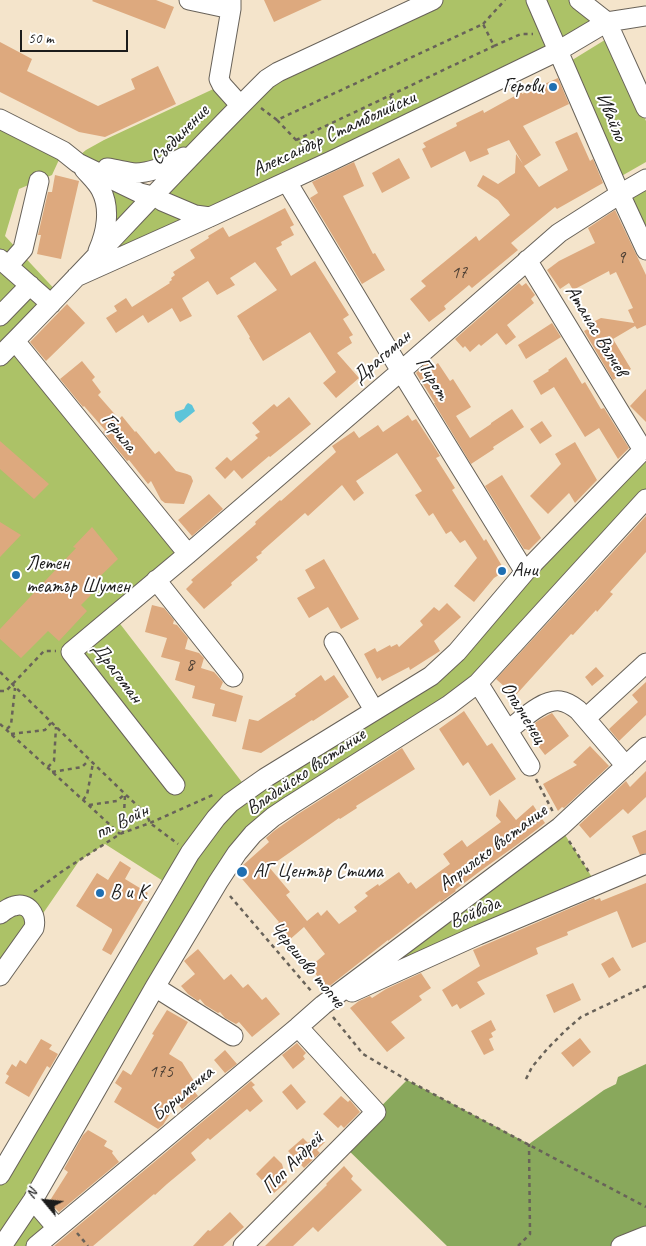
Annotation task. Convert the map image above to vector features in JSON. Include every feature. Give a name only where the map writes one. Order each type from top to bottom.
[{"type":"street","points":[[189,0],[231,4],[219,79],[222,85],[244,101]]},
{"type":"street","name":"Съединение","points":[[0,356],[95,257],[157,199],[194,152],[267,79],[278,72],[433,0]]},
{"type":"street","name":"Ивайло","points":[[536,0],[646,250]]},
{"type":"street","name":"Ивайло","points":[[579,0],[607,22],[646,108]]},
{"type":"street","points":[[607,22],[646,16]]},
{"type":"street","name":"Александър Стамболийски","points":[[76,278],[331,162],[558,52],[607,22]]},
{"type":"street","points":[[0,119],[63,151],[78,163],[102,191],[106,213],[104,238],[95,257]]},
{"type":"street","points":[[63,151],[80,155],[107,168],[142,187],[157,199]]},
{"type":"street","points":[[107,168],[135,173],[152,170],[166,166],[194,152]]},
{"type":"street","points":[[78,163],[140,193],[195,215],[210,217]]},
{"type":"street","name":"Драгоман","points":[[175,786],[71,652],[188,554],[559,233],[646,179]]},
{"type":"street","points":[[39,181],[23,249],[4,262],[51,304]]},
{"type":"street","name":"Пирот","points":[[288,182],[401,371],[525,572]]},
{"type":"street","name":"Атанас Вълчев","points":[[527,260],[644,448]]},
{"type":"street","points":[[0,316],[30,285]]},
{"type":"street","name":"Герила","points":[[15,341],[188,554]]},
{"type":"street","name":"Владайско въстание","points":[[0,1175],[190,853],[216,818],[230,803],[265,778],[431,676],[457,652],[525,572],[644,448]]},
{"type":"street","name":"Владайско въстание","points":[[2,1246],[32,1200],[218,882],[237,853],[253,834],[291,805],[449,706],[478,683],[646,499]]},
{"type":"street","points":[[156,580],[234,676]]},
{"type":"street","points":[[334,642],[374,710]]},
{"type":"street","points":[[586,718],[646,663]]},
{"type":"street","name":"Опълченец","points":[[478,683],[530,766]]},
{"type":"street","points":[[508,730],[541,705],[550,701],[561,701],[578,710],[626,766]]},
{"type":"street","name":"Априлско въстание","points":[[360,976],[560,826],[646,747]]},
{"type":"street","name":"Войвода","points":[[323,1005],[478,935],[646,864]]},
{"type":"street","points":[[0,914],[14,905],[25,906],[33,913],[35,923],[34,928],[0,976]]},
{"type":"street","name":"Боримечка","points":[[36,1246],[360,976]]},
{"type":"street","points":[[155,987],[233,1036]]},
{"type":"street","name":"Поп Андрей","points":[[242,1246],[376,1112],[298,1027]]},
{"type":"street","points":[[32,1200],[58,1228]]},
{"type":"street","points":[[621,1246],[646,1236]]},
{"type":"path","points":[[277,120],[483,24],[505,0]]},
{"type":"path","points":[[483,24],[494,46]]},
{"type":"path","points":[[296,140],[521,34],[551,33]]},
{"type":"path","points":[[244,101],[277,120],[296,140],[331,162]]},
{"type":"path","points":[[0,691],[6,691],[44,651],[71,652]]},
{"type":"path","points":[[0,672],[147,815],[150,824],[190,853]]},
{"type":"path","points":[[6,730],[11,725],[15,688]]},
{"type":"path","points":[[11,734],[45,730],[52,723]]},
{"type":"path","points":[[0,724],[122,833]]},
{"type":"path","points":[[48,768],[54,761],[56,726]]},
{"type":"path","points":[[52,772],[82,767],[89,760]]},
{"type":"path","points":[[83,800],[87,795],[93,763]]},
{"type":"path","points":[[89,805],[117,801],[125,794]]},
{"type":"path","points":[[122,833],[125,794]]},
{"type":"path","name":"пл. Войн","points":[[20,905],[31,894],[64,870],[122,833],[150,824],[215,794]]},
{"type":"path","name":"Черешово топче","points":[[218,882],[363,1054],[407,1080],[646,1206]]},
{"type":"path","points":[[526,1079],[532,1067],[548,1048],[581,1017],[646,986]]},
{"type":"path","points":[[518,1246],[530,1234],[529,1144]]},
{"type":"green space","points":[[433,0],[579,0],[606,22],[558,51],[210,217],[95,257],[104,238],[94,180],[152,196],[178,160],[107,168],[80,155],[86,150],[222,85],[241,105],[267,79]]},
{"type":"green space","points":[[608,38],[646,121],[646,162],[618,178],[569,62]]},
{"type":"green space","points":[[0,119],[63,151],[52,175],[19,189],[5,236],[60,295],[15,341],[188,554],[114,616],[248,790],[431,676],[646,447],[646,499],[485,676],[253,834],[33,1200],[57,1228],[35,1246],[0,1246],[0,1175],[171,886],[105,844],[79,861],[0,976]]},
{"type":"green space","points":[[646,179],[646,250],[620,194]]},
{"type":"green space","points":[[560,827],[597,885],[360,976]]},
{"type":"green space","points":[[646,1064],[646,1246],[447,1246],[343,1145],[407,1080],[529,1144],[604,1090],[616,1084],[618,1077]]},
{"type":"water","points":[[188,403],[192,405],[195,411],[180,423],[176,419],[175,412],[184,409]]},
{"type":"building","points":[[93,0],[156,0],[174,7],[165,29]]},
{"type":"building","points":[[264,0],[322,0],[274,22]]},
{"type":"building","points":[[0,42],[32,59],[27,71],[98,106],[135,89],[131,79],[158,66],[176,104],[105,137],[79,132],[0,92]]},
{"type":"building","points":[[558,78],[569,104],[523,126],[541,155],[524,166],[539,187],[568,170],[555,142],[577,132],[590,161],[593,159],[603,183],[557,209],[555,207],[511,243],[518,250],[472,288],[469,285],[444,306],[446,309],[429,322],[410,299],[426,286],[421,281],[476,236],[479,241],[510,215],[498,200],[477,186],[483,175],[498,184],[515,173],[516,154],[523,164],[509,140],[487,149],[489,154],[470,162],[465,151],[431,168],[422,149],[426,147],[423,143],[457,126],[456,123],[483,110],[484,113],[522,92],[522,94]]},
{"type":"building","points":[[399,158],[410,178],[382,193],[372,173]]},
{"type":"building","points":[[354,162],[364,186],[343,196],[373,254],[375,253],[385,270],[362,284],[310,198],[318,193],[312,182]]},
{"type":"building","points":[[55,175],[79,181],[61,259],[37,254],[41,235],[38,235],[48,192],[52,192]]},
{"type":"building","points":[[285,208],[294,225],[290,227],[294,235],[281,242],[282,245],[276,248],[291,276],[315,261],[349,315],[343,319],[353,335],[349,337],[352,343],[337,353],[359,378],[336,398],[323,383],[336,372],[310,332],[263,361],[249,338],[237,316],[277,290],[255,262],[230,278],[235,285],[217,295],[208,281],[182,298],[192,316],[180,322],[172,308],[148,323],[143,315],[116,333],[106,318],[117,311],[114,306],[126,298],[132,307],[170,283],[171,278],[175,275],[173,272],[195,258],[190,250],[209,238],[208,236],[223,227],[229,237]]},
{"type":"building","points":[[615,210],[646,275],[646,325],[637,329],[635,326],[613,339],[631,369],[613,380],[584,331],[595,325],[593,322],[601,318],[634,323],[628,310],[633,308],[616,272],[610,275],[609,271],[573,290],[569,283],[560,289],[547,270],[559,261],[595,243],[588,228]]},
{"type":"building","points":[[519,283],[522,286],[526,283],[535,295],[531,299],[534,303],[507,325],[516,337],[506,345],[497,333],[470,352],[465,346],[463,348],[455,339]]},
{"type":"building","points":[[67,304],[85,323],[46,361],[30,342]]},
{"type":"building","points":[[552,323],[561,337],[526,359],[518,345]]},
{"type":"building","points":[[566,357],[582,384],[585,382],[601,409],[604,408],[629,448],[618,459],[599,428],[585,437],[554,387],[541,395],[533,381]]},
{"type":"building","points":[[82,361],[95,377],[92,380],[101,392],[98,395],[119,419],[122,416],[155,454],[159,451],[176,471],[191,476],[193,481],[184,504],[165,503],[161,500],[151,481],[148,484],[129,460],[127,461],[103,432],[105,430],[60,379]]},
{"type":"building","points":[[430,363],[433,367],[438,363],[450,381],[453,379],[471,407],[456,416],[470,438],[512,409],[524,427],[471,464],[416,373],[424,365]]},
{"type":"building","points":[[646,389],[646,422],[630,406]]},
{"type":"building","points":[[289,397],[311,424],[242,479],[234,470],[225,479],[215,468],[227,457],[231,461],[258,438],[255,435],[260,432],[252,423],[274,404],[277,407]]},
{"type":"building","points":[[408,415],[412,421],[416,419],[440,456],[436,458],[455,488],[452,490],[484,541],[486,539],[505,571],[494,578],[474,602],[454,586],[477,558],[465,540],[460,543],[451,531],[446,534],[433,513],[429,516],[415,495],[422,491],[397,453],[356,481],[364,493],[354,501],[342,485],[308,516],[305,513],[261,552],[256,557],[258,560],[204,609],[186,589],[193,582],[191,580],[336,452],[332,446],[354,431],[359,438],[378,425],[383,432]]},
{"type":"building","points":[[542,421],[552,436],[540,444],[530,429]]},
{"type":"building","points":[[0,441],[49,484],[34,499],[0,469]]},
{"type":"building","points":[[575,442],[597,480],[575,503],[569,493],[548,514],[530,496],[561,464],[555,454]]},
{"type":"building","points":[[502,475],[541,538],[529,550],[524,549],[485,486]]},
{"type":"building","points":[[209,494],[223,509],[192,536],[178,520]]},
{"type":"building","points":[[646,516],[646,552],[610,592],[613,594],[597,612],[596,610],[573,635],[571,634],[515,696],[496,679]]},
{"type":"building","points":[[0,522],[21,535],[0,557]]},
{"type":"building","points":[[92,527],[118,559],[86,590],[91,595],[81,605],[87,611],[59,641],[48,631],[21,658],[0,639],[0,629],[76,548],[73,547]]},
{"type":"building","points":[[324,559],[359,619],[341,629],[328,607],[309,618],[297,598],[315,588],[305,570]]},
{"type":"building","points":[[447,603],[461,617],[434,641],[440,651],[410,670],[409,667],[382,681],[380,677],[377,679],[364,654],[375,648],[377,652],[390,645],[391,647],[397,644],[399,647],[423,625],[420,621],[434,607],[439,611]]},
{"type":"building","points":[[152,605],[164,608],[174,620],[173,624],[177,625],[188,638],[185,649],[199,653],[204,658],[201,668],[214,672],[223,682],[220,689],[243,696],[236,722],[212,716],[215,704],[192,698],[195,686],[175,680],[180,662],[161,657],[167,638],[145,632]]},
{"type":"building","points":[[596,667],[604,676],[592,686],[585,677]]},
{"type":"building","points":[[321,675],[325,681],[334,675],[349,697],[261,753],[242,749],[249,719],[258,721],[296,696],[295,694]]},
{"type":"building","points":[[646,682],[646,715],[619,741],[609,729],[638,702],[632,695]]},
{"type":"building","points":[[464,711],[487,746],[492,743],[516,779],[490,796],[468,762],[463,766],[439,729]]},
{"type":"building","points":[[552,713],[569,736],[545,755],[526,730]]},
{"type":"building","points":[[590,746],[609,766],[564,808],[562,807],[558,811],[543,784],[577,765],[573,762]]},
{"type":"building","points":[[402,748],[415,769],[356,806],[357,808],[339,818],[269,867],[290,892],[286,895],[307,921],[318,912],[321,916],[327,910],[339,924],[357,911],[354,907],[368,896],[365,893],[399,872],[408,884],[411,882],[416,889],[450,864],[443,854],[462,840],[467,847],[501,822],[496,816],[499,799],[516,820],[533,805],[545,823],[327,988],[310,967],[325,954],[304,927],[287,942],[274,927],[279,922],[237,873],[242,866],[269,842],[266,838],[274,831]]},
{"type":"building","points":[[646,771],[646,797],[628,814],[623,809],[590,838],[579,825],[626,781],[630,787]]},
{"type":"building","points":[[646,830],[646,853],[640,855],[632,836]]},
{"type":"building","points":[[120,861],[131,868],[125,879],[148,893],[111,955],[102,950],[112,929],[76,906],[97,873],[108,880]]},
{"type":"building","points":[[646,883],[646,942],[632,948],[617,911],[567,932],[568,935],[536,948],[538,954],[477,982],[485,994],[460,1009],[457,1004],[452,1007],[442,990],[480,966],[473,950],[594,898],[595,900],[600,898],[601,901]]},
{"type":"building","points":[[198,949],[224,980],[231,974],[243,988],[248,984],[262,1000],[266,997],[280,1014],[252,1037],[239,1022],[236,1024],[225,1018],[220,1012],[218,1013],[205,1005],[200,999],[198,1001],[188,994],[181,986],[195,974],[184,961]]},
{"type":"building","points":[[613,957],[621,970],[609,978],[601,964]]},
{"type":"building","points":[[421,973],[431,988],[419,996],[422,1000],[391,1022],[405,1038],[387,1052],[350,1008],[359,1001],[370,996],[372,998],[386,989]]},
{"type":"building","points":[[573,983],[581,1000],[554,1013],[546,995]]},
{"type":"building","points":[[167,1010],[188,1022],[169,1054],[182,1062],[197,1086],[193,1090],[198,1096],[182,1109],[177,1103],[163,1125],[158,1129],[114,1102],[122,1088],[115,1083],[123,1070],[131,1075]]},
{"type":"building","points":[[491,1020],[496,1030],[491,1033],[493,1037],[489,1039],[494,1050],[484,1055],[471,1031]]},
{"type":"building","points":[[580,1038],[591,1052],[573,1067],[561,1053]]},
{"type":"building","points":[[41,1039],[52,1045],[49,1049],[58,1054],[50,1068],[47,1066],[29,1097],[5,1083],[9,1076],[6,1074],[12,1064],[16,1067],[20,1060],[26,1064]]},
{"type":"building","points":[[297,1043],[306,1053],[303,1056],[305,1059],[293,1069],[282,1055]]},
{"type":"building","points":[[225,1050],[237,1064],[225,1073],[214,1060]]},
{"type":"building","points":[[251,1081],[255,1085],[252,1087],[263,1101],[250,1112],[247,1109],[210,1140],[208,1138],[191,1153],[196,1160],[155,1195],[93,1246],[54,1246]]},
{"type":"building","points":[[291,1084],[306,1102],[297,1110],[282,1092]]},
{"type":"building","points":[[341,1096],[348,1102],[350,1100],[360,1112],[344,1128],[341,1125],[338,1128],[323,1114]]},
{"type":"building","points":[[88,1130],[107,1141],[104,1146],[113,1151],[112,1153],[119,1162],[59,1212],[49,1202],[68,1172],[64,1169],[83,1135]]},
{"type":"building","points":[[318,1134],[325,1142],[317,1150],[320,1153],[304,1168],[288,1151],[303,1138],[308,1143]]},
{"type":"building","points":[[274,1156],[282,1164],[287,1182],[274,1193],[256,1174]]},
{"type":"building","points":[[344,1166],[353,1176],[351,1179],[362,1190],[318,1232],[313,1227],[293,1246],[265,1246],[327,1185]]},
{"type":"building","points":[[230,1212],[244,1227],[223,1246],[193,1246],[208,1230],[210,1231]]},
{"type":"place","name":"Герови","points":[[553,87]]},
{"type":"place","name":"Ани","points":[[502,571]]},
{"type":"place","name":"Летен театър Шумен","points":[[16,575]]},
{"type":"place","name":"АГ Център Стима","points":[[242,872]]},
{"type":"place","name":"В и К","points":[[100,893]]}]
